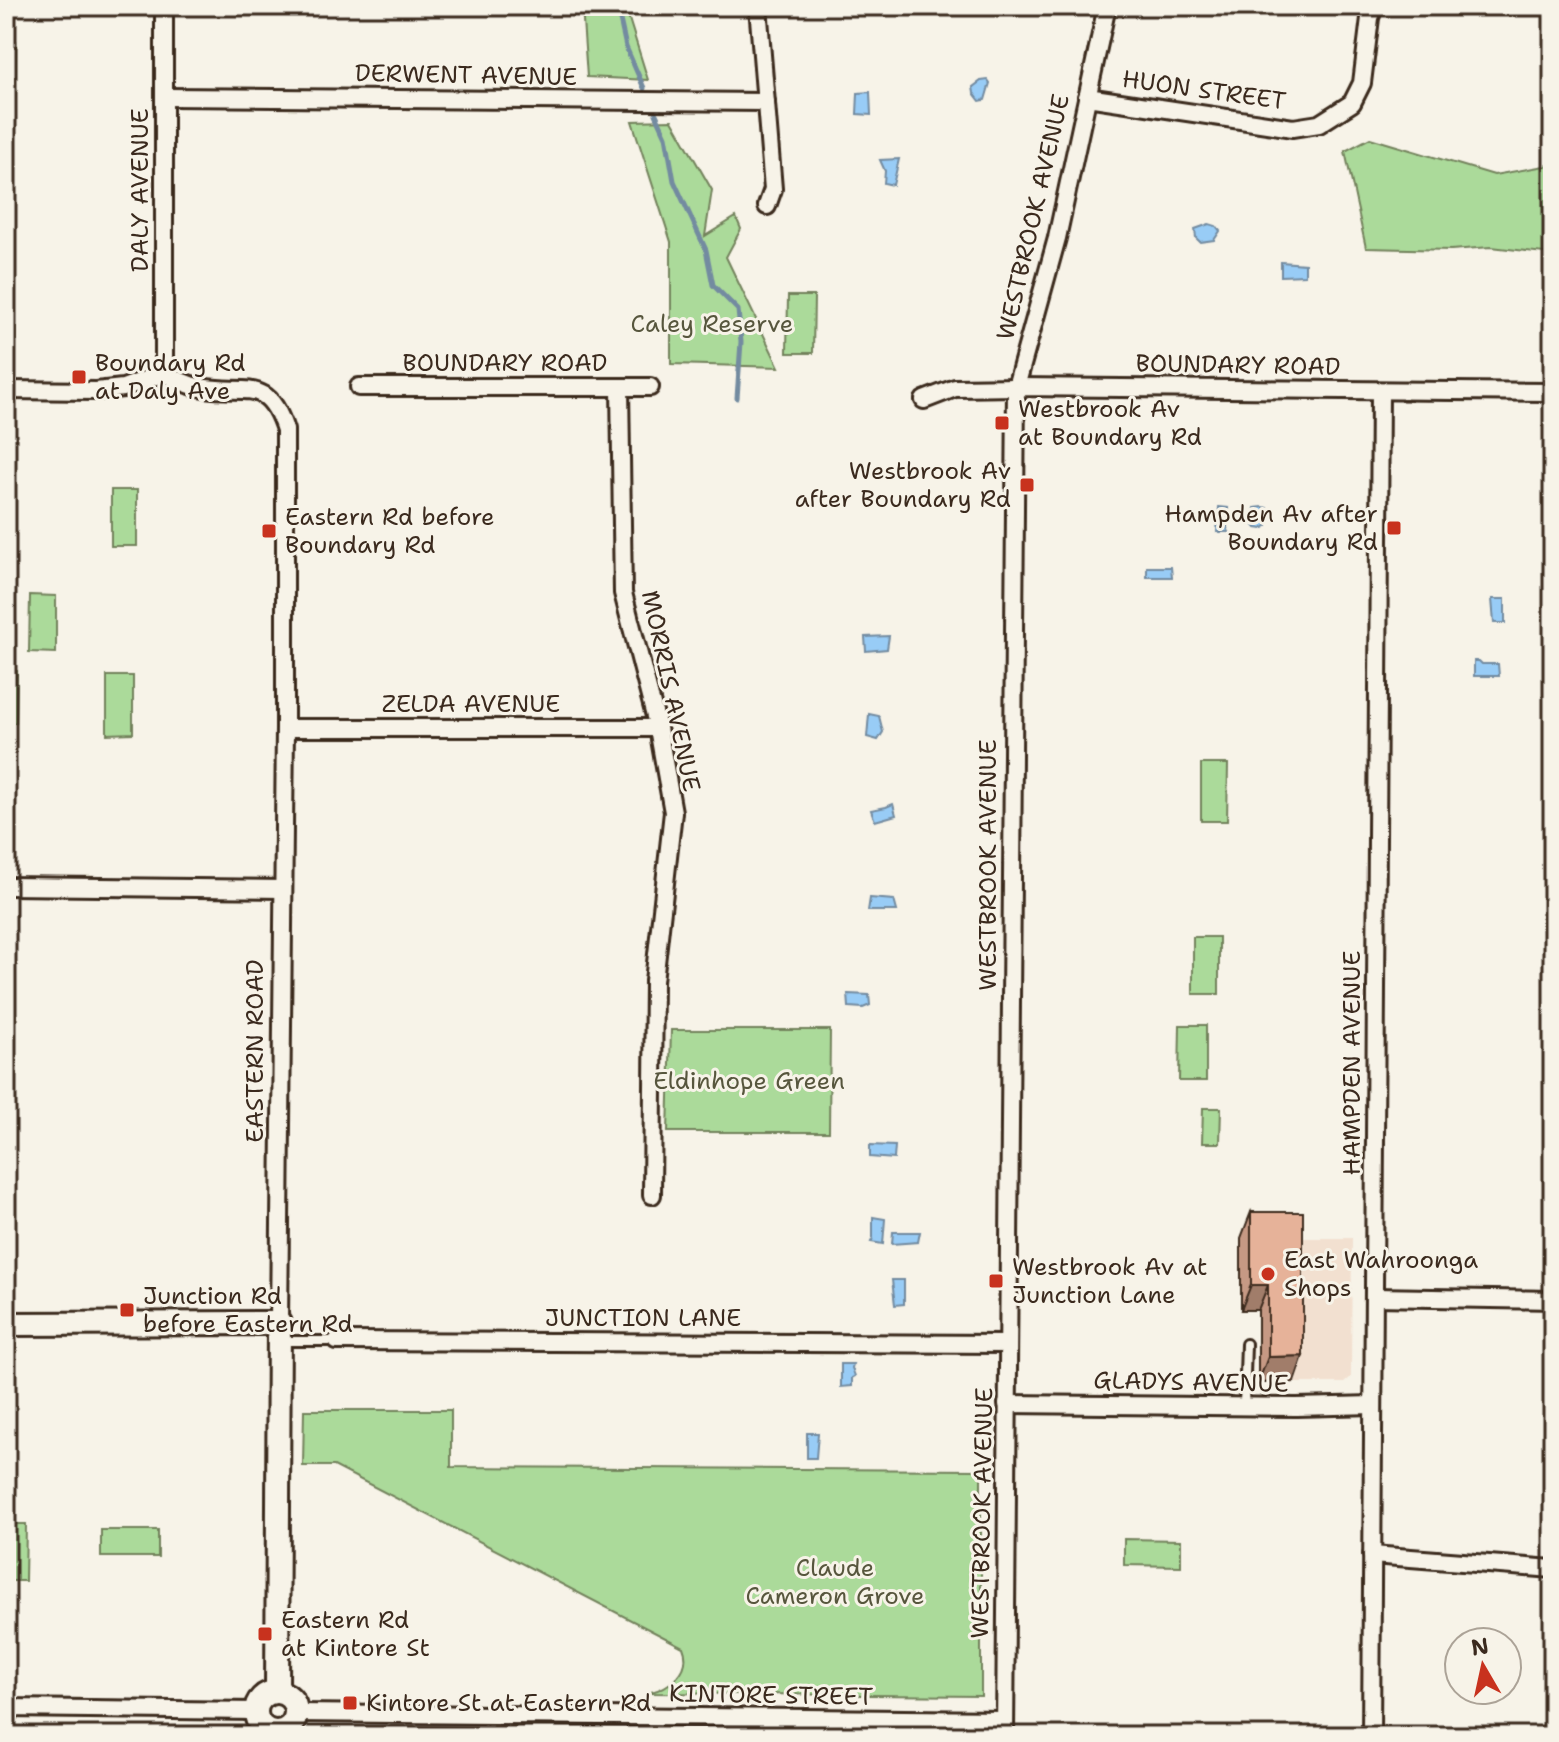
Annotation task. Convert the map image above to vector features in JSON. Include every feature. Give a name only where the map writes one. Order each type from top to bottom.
[{"type":"main road","points":[[6,1324],[279,1332]]},
{"type":"main road","name":"EASTERN ROAD","points":[[277,1692],[279,1332]]},
{"type":"main road","points":[[277,1692],[292,1700],[296,1713],[291,1725],[276,1734],[261,1725],[256,1711],[263,1696],[277,1692]]},
{"type":"street","name":"DALY AVENUE","points":[[164,6],[164,373]]},
{"type":"street","points":[[758,6],[773,189],[767,206]]},
{"type":"street","name":"WESTBROOK AVENUE","points":[[1005,1728],[1016,387],[1057,238],[1107,6]]},
{"type":"street","name":"HUON STREET","points":[[1087,97],[1293,128],[1319,124],[1352,103],[1362,83],[1374,6]]},
{"type":"street","name":"DERWENT AVENUE","points":[[165,97],[766,102]]},
{"type":"street","points":[[6,390],[96,391],[123,388],[164,373]]},
{"type":"street","name":"EASTERN ROAD","points":[[164,373],[183,383],[205,388],[247,389],[268,397],[279,412],[285,430],[279,1332]]},
{"type":"street","name":"BOUNDARY ROAD","points":[[359,387],[650,387]]},
{"type":"street","name":"MORRIS AVENUE","points":[[620,387],[623,593],[658,728],[673,812],[654,981],[652,1195]]},
{"type":"street","name":"BOUNDARY ROAD","points":[[924,400],[955,388],[1016,387],[1553,392]]},
{"type":"street","name":"HAMPDEN AVENUE","points":[[1371,1736],[1380,391]]},
{"type":"street","name":"ZELDA AVENUE","points":[[285,728],[658,728]]},
{"type":"street","points":[[6,886],[282,889]]},
{"type":"street","points":[[1374,1297],[1553,1300]]},
{"type":"street","name":"JUNCTION LANE","points":[[337,1341],[1008,1344]]},
{"type":"street","name":"GLADYS AVENUE","points":[[1007,1404],[1373,1405]]},
{"type":"street","points":[[1372,1555],[1553,1569]]},
{"type":"street","points":[[1500,1564],[1553,1579]]},
{"type":"street","points":[[6,1708],[256,1711]]},
{"type":"street","name":"KINTORE STREET","points":[[296,1713],[1005,1728]]},
{"type":"lane","name":"JUNCTION LANE","points":[[279,1332],[337,1341]]},
{"type":"lane","points":[[1244,1406],[1246,1344]]},
{"type":"shaded area","points":[[1241,1238],[1352,1238],[1351,1377],[1344,1383],[1258,1383],[1258,1311],[1241,1310]]},
{"type":"green space","points":[[582,6],[625,6],[648,80],[587,77]]},
{"type":"green space","points":[[6,41],[16,41],[15,98],[6,98]]},
{"type":"green space","name":"Caley Reserve","points":[[672,120],[712,190],[705,236],[736,217],[741,229],[726,257],[779,367],[671,364],[671,242],[632,121]]},
{"type":"green space","points":[[1370,138],[1494,175],[1550,165],[1553,159],[1553,254],[1491,247],[1451,250],[1366,248],[1345,151]]},
{"type":"green space","points":[[788,296],[814,296],[813,353],[787,353]]},
{"type":"green space","points":[[111,490],[137,490],[137,546],[111,546]]},
{"type":"green space","points":[[30,595],[56,596],[56,653],[29,652]]},
{"type":"green space","points":[[6,671],[17,671],[16,723],[6,723]]},
{"type":"green space","points":[[107,676],[133,676],[133,733],[107,734]]},
{"type":"green space","points":[[1201,764],[1228,764],[1227,821],[1201,821]]},
{"type":"green space","points":[[1193,937],[1219,937],[1219,994],[1193,994]]},
{"type":"green space","points":[[1180,1025],[1206,1025],[1206,1081],[1179,1081]]},
{"type":"green space","name":"Eldinhope Green","points":[[671,1030],[830,1030],[829,1132],[668,1132]]},
{"type":"green space","points":[[1203,1108],[1221,1108],[1220,1143],[1202,1143]]},
{"type":"green space","name":"Claude Cameron Grove","points":[[304,1410],[451,1410],[451,1467],[981,1470],[981,1696],[648,1693],[671,1683],[682,1671],[685,1664],[683,1647],[334,1466],[303,1466]]},
{"type":"green space","points":[[6,1524],[26,1524],[25,1581],[6,1581]]},
{"type":"green space","points":[[101,1530],[158,1530],[158,1557],[101,1557]]},
{"type":"green space","points":[[1124,1539],[1181,1540],[1181,1566],[1124,1565]]},
{"type":"water","points":[[988,80],[990,83],[985,100],[980,101],[973,87]]},
{"type":"water","points":[[870,92],[871,115],[857,114],[858,93]]},
{"type":"water","points":[[899,159],[893,185],[884,183],[885,171],[880,160]]},
{"type":"water","points":[[1209,224],[1220,231],[1214,240],[1200,242],[1195,229]]},
{"type":"water","points":[[1281,262],[1305,264],[1305,275],[1281,276]]},
{"type":"water","points":[[1219,507],[1228,508],[1229,532],[1217,532]]},
{"type":"water","points":[[1255,508],[1267,508],[1267,526],[1256,528],[1253,524]]},
{"type":"water","points":[[1147,567],[1171,567],[1172,577],[1147,577]]},
{"type":"water","points":[[1492,599],[1505,599],[1505,623],[1494,623]]},
{"type":"water","points":[[889,636],[887,649],[866,651],[865,637]]},
{"type":"water","points":[[1474,661],[1498,664],[1499,676],[1474,676]]},
{"type":"water","points":[[869,714],[879,716],[883,732],[878,740],[867,737]]},
{"type":"water","points":[[893,804],[896,815],[875,821],[871,810]]},
{"type":"water","points":[[870,898],[894,900],[897,911],[868,911]]},
{"type":"water","points":[[848,994],[869,995],[870,1005],[849,1007]]},
{"type":"water","points":[[870,1145],[895,1146],[894,1159],[870,1157]]},
{"type":"water","points":[[873,1217],[885,1219],[883,1244],[871,1242]]},
{"type":"water","points":[[893,1232],[920,1232],[918,1242],[892,1244]]},
{"type":"water","points":[[892,1280],[904,1280],[904,1304],[895,1305]]},
{"type":"water","points":[[841,1364],[853,1364],[855,1376],[852,1386],[841,1387]]},
{"type":"water","points":[[807,1433],[818,1433],[816,1458],[807,1458]]},
{"type":"building","name":"East Wahroonga Shops","points":[[1251,1212],[1303,1212],[1303,1356],[1268,1357],[1268,1285],[1251,1285]]},
{"type":"waterway","points":[[617,6],[626,47],[644,88]]},
{"type":"waterway","points":[[656,114],[666,136],[674,181],[706,250],[713,285],[738,310],[741,342],[737,398]]},
{"type":"place","name":"Boundary Rd at Daly Ave","points":[[79,377]]},
{"type":"place","name":"Westbrook Av at Boundary Rd","points":[[1002,423]]},
{"type":"place","name":"Westbrook Av after Boundary Rd","points":[[1027,485]]},
{"type":"place","name":"Hampden Av after Boundary Rd","points":[[1394,528]]},
{"type":"place","name":"Eastern Rd before Boundary Rd","points":[[269,531]]},
{"type":"place","name":"East Wahroonga Shops","points":[[1268,1274]]},
{"type":"place","name":"Westbrook Av at Junction Lane","points":[[996,1281]]},
{"type":"place","name":"Junction Rd before Eastern Rd","points":[[127,1310]]},
{"type":"place","name":"Eastern Rd at Kintore St","points":[[265,1634]]},
{"type":"place","name":"Kintore St at Eastern Rd","points":[[350,1703]]}]
